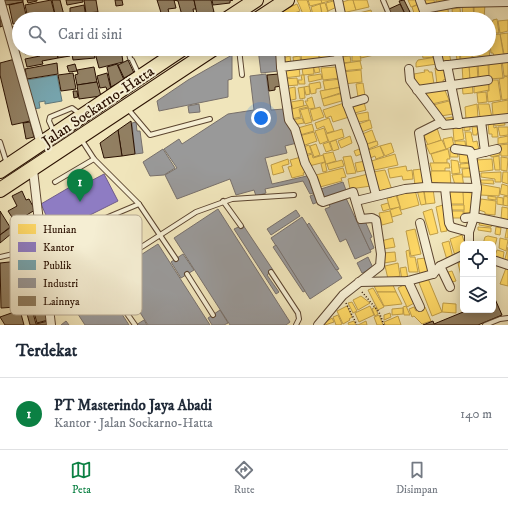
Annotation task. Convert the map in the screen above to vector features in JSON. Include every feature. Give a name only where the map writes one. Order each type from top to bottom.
[{"type":"highway","points":[[238,12],[256,0]]},
{"type":"highway","points":[[269,12],[287,0]]},
{"type":"highway","name":"Jalan Soekarno-Hatta","points":[[4,169],[172,56]]},
{"type":"highway","name":"Jalan Soekarno-Hatta","points":[[0,190],[33,170],[203,56]]},
{"type":"street","points":[[0,0],[12,42]]},
{"type":"street","points":[[338,0],[341,12]]},
{"type":"street","points":[[420,0],[425,12]]},
{"type":"street","points":[[424,9],[456,3],[508,2]]},
{"type":"street","points":[[16,56],[41,144]]},
{"type":"street","points":[[280,56],[289,120],[296,129],[306,163],[314,178],[321,201],[323,202],[351,192],[354,193],[361,219],[372,218],[376,220],[381,254],[380,266],[342,295],[318,325]]},
{"type":"street","points":[[338,56],[347,104],[362,144],[376,196]]},
{"type":"street","points":[[437,56],[439,65],[508,58]]},
{"type":"street","points":[[281,67],[338,60]]},
{"type":"street","points":[[447,65],[459,124]]},
{"type":"street","points":[[409,70],[410,80],[444,125],[508,118]]},
{"type":"street","points":[[417,90],[450,84],[488,80]]},
{"type":"street","points":[[347,104],[364,99]]},
{"type":"street","points":[[481,121],[485,152]]},
{"type":"street","points":[[428,187],[419,133],[441,122]]},
{"type":"street","points":[[472,155],[497,148]]},
{"type":"street","points":[[455,149],[470,150],[472,155],[477,188],[474,217],[469,232],[469,241]]},
{"type":"street","points":[[33,170],[38,215]]},
{"type":"street","points":[[356,201],[405,189],[428,187],[477,188]]},
{"type":"street","points":[[445,188],[451,226],[469,232]]},
{"type":"street","points":[[465,218],[474,217],[508,224]]},
{"type":"street","points":[[420,223],[433,274]]},
{"type":"street","points":[[356,284],[408,281],[433,274],[440,266],[460,256]]},
{"type":"street","points":[[496,261],[508,265]]},
{"type":"street","points":[[440,266],[450,287]]},
{"type":"street","points":[[408,281],[420,307]]},
{"type":"street","points":[[50,315],[51,325]]},
{"type":"lane","points":[[382,0],[388,12]]},
{"type":"lane","points":[[130,56],[140,77]]},
{"type":"lane","points":[[240,56],[242,75]]},
{"type":"lane","points":[[127,107],[150,136],[210,119]]},
{"type":"lane","points":[[81,138],[94,159],[139,204],[176,259]]},
{"type":"lane","points":[[0,142],[4,169]]},
{"type":"lane","points":[[55,182],[94,159]]},
{"type":"lane","points":[[142,246],[196,212],[223,201],[294,195]]},
{"type":"lane","points":[[223,201],[241,226]]},
{"type":"lane","points":[[113,215],[139,204]]},
{"type":"lane","points":[[0,257],[10,255]]},
{"type":"lane","points":[[271,272],[298,313],[299,319],[296,325]]},
{"type":"lane","points":[[187,274],[213,315]]},
{"type":"lane","points":[[128,315],[135,325]]},
{"type":"lane","points":[[485,325],[500,319],[508,318]]},
{"type":"path","points":[[356,284],[379,312],[384,325]]},
{"type":"path","points":[[342,295],[357,325]]},
{"type":"building: Hunian","points":[[297,0],[307,0],[311,12],[302,12]]},
{"type":"building: Hunian","points":[[308,0],[321,0],[322,3],[310,6]]},
{"type":"building: Hunian","points":[[321,0],[333,0],[322,3]]},
{"type":"building: Hunian","points":[[337,0],[339,6],[328,11],[326,3]]},
{"type":"building: Hunian","points":[[353,0],[356,10],[342,12],[339,3]]},
{"type":"building: Hunian","points":[[353,0],[367,0],[369,7],[356,10]]},
{"type":"building: Hunian","points":[[408,0],[419,0],[421,3],[411,7]]},
{"type":"building: Hunian","points":[[424,0],[434,0],[435,5],[425,7]]},
{"type":"building: Hunian","points":[[436,0],[444,0],[444,2],[436,3]]},
{"type":"building: Hunian","points":[[325,3],[328,12],[322,12],[320,4]]},
{"type":"building: Hunian","points":[[297,4],[300,11],[297,12],[279,12]]},
{"type":"building: Hunian","points":[[320,4],[322,12],[312,12],[311,7]]},
{"type":"building: Hunian","points":[[420,4],[424,12],[414,12],[412,7]]},
{"type":"building: Hunian","points":[[462,4],[473,4],[474,12],[463,12]]},
{"type":"building: Hunian","points":[[474,4],[485,4],[484,12],[474,12]]},
{"type":"building: Hunian","points":[[460,8],[460,12],[452,12],[452,9]]},
{"type":"building: Hunian","points":[[437,9],[448,9],[448,12],[437,12]]},
{"type":"building: Hunian","points":[[497,19],[499,33],[496,33]]},
{"type":"building: Hunian","points":[[508,20],[508,31],[500,33],[498,21]]},
{"type":"building: Hunian","points":[[508,33],[508,54],[504,54],[500,34]]},
{"type":"building: Hunian","points":[[496,34],[500,34],[504,58],[494,56],[496,56]]},
{"type":"building: Hunian","points":[[290,56],[291,63],[283,65],[282,58]]},
{"type":"building: Hunian","points":[[300,56],[301,64],[294,65],[293,57]]},
{"type":"building: Hunian","points":[[301,56],[319,56],[319,58],[302,63]]},
{"type":"building: Hunian","points":[[320,56],[337,56],[337,57],[320,59]]},
{"type":"building: Hunian","points":[[350,56],[351,62],[342,63],[341,57]]},
{"type":"building: Hunian","points":[[352,56],[360,56],[361,61],[352,61]]},
{"type":"building: Hunian","points":[[423,56],[436,57],[423,58]]},
{"type":"building: Hunian","points":[[438,56],[450,56],[451,62],[439,64]]},
{"type":"building: Hunian","points":[[456,56],[460,56],[460,60],[457,60]]},
{"type":"building: Hunian","points":[[461,56],[472,56],[472,60],[461,61]]},
{"type":"building: Hunian","points":[[473,56],[478,56],[478,59],[473,59]]},
{"type":"building: Hunian","points":[[490,56],[490,59],[483,60],[482,57],[479,57]]},
{"type":"building: Hunian","points":[[436,57],[437,64],[416,67],[418,60]]},
{"type":"building: Hunian","points":[[508,59],[508,76],[504,76],[502,60]]},
{"type":"building: Hunian","points":[[360,61],[362,69],[341,71],[340,64]]},
{"type":"building: Hunian","points":[[501,61],[503,78],[489,79],[489,63]]},
{"type":"building: Hunian","points":[[478,63],[488,64],[489,80],[479,80]]},
{"type":"building: Hunian","points":[[318,64],[320,72],[315,73],[313,65]]},
{"type":"building: Hunian","points":[[469,64],[470,81],[463,81],[462,65]]},
{"type":"building: Hunian","points":[[469,64],[477,64],[478,80],[470,80]]},
{"type":"building: Hunian","points":[[313,65],[314,74],[303,75],[302,67]]},
{"type":"building: Hunian","points":[[299,67],[300,76],[284,78],[283,70]]},
{"type":"building: Hunian","points":[[336,67],[337,71],[339,71],[340,78],[323,80],[321,68]]},
{"type":"building: Hunian","points":[[435,68],[446,68],[448,79],[443,80],[444,84],[437,84]]},
{"type":"building: Hunian","points":[[361,70],[362,82],[344,84],[342,72]]},
{"type":"building: Hunian","points":[[424,70],[432,72],[434,84],[420,88],[415,81],[414,74],[425,72]]},
{"type":"building: Hunian","points":[[321,74],[322,79],[309,82],[308,76]]},
{"type":"building: Hunian","points":[[301,75],[304,75],[305,84],[299,84],[298,80],[302,80]]},
{"type":"building: Hunian","points":[[504,76],[508,77],[508,99],[502,100],[499,79],[504,78]]},
{"type":"building: Hunian","points":[[297,78],[298,85],[285,86],[284,79]]},
{"type":"building: Hunian","points":[[341,79],[342,87],[325,90],[323,81]]},
{"type":"building: Hunian","points":[[488,80],[489,90],[474,93],[474,82]]},
{"type":"building: Hunian","points":[[489,80],[498,80],[501,100],[488,102],[487,91],[489,91]]},
{"type":"building: Hunian","points":[[320,82],[321,88],[316,89],[316,93],[311,94],[309,84]]},
{"type":"building: Hunian","points":[[472,82],[473,93],[463,94],[462,83]]},
{"type":"building: Hunian","points":[[363,83],[365,96],[358,97],[356,84]]},
{"type":"building: Hunian","points":[[309,86],[310,94],[306,95],[304,87]]},
{"type":"building: Hunian","points":[[295,87],[296,99],[287,101],[285,89]]},
{"type":"building: Hunian","points":[[304,87],[305,98],[300,99],[298,88]]},
{"type":"building: Hunian","points":[[342,87],[343,92],[322,99],[320,91]]},
{"type":"building: Hunian","points":[[444,88],[449,100],[432,104],[423,93]]},
{"type":"building: Hunian","points":[[486,92],[487,102],[478,103],[477,93]]},
{"type":"building: Hunian","points":[[343,93],[345,100],[324,106],[322,99]]},
{"type":"building: Hunian","points":[[312,97],[315,108],[309,109],[305,101],[308,101],[307,99]]},
{"type":"building: Hunian","points":[[303,100],[304,106],[293,109],[291,102]]},
{"type":"building: Hunian","points":[[508,100],[508,115],[493,116],[492,103]]},
{"type":"building: Hunian","points":[[449,101],[453,114],[441,116],[433,105]]},
{"type":"building: Hunian","points":[[364,102],[366,110],[351,114],[351,105]]},
{"type":"building: Hunian","points":[[291,103],[292,109],[307,105],[308,107],[299,109],[301,117],[291,119],[287,104]]},
{"type":"building: Hunian","points":[[344,103],[349,117],[333,122],[331,116],[326,118],[323,110]]},
{"type":"building: Hunian","points":[[477,104],[478,118],[466,119],[465,107]]},
{"type":"building: Hunian","points":[[478,104],[489,104],[492,117],[480,117]]},
{"type":"building: Hunian","points":[[320,107],[324,117],[313,121],[310,110]]},
{"type":"building: Hunian","points":[[308,108],[312,122],[305,124],[300,110]]},
{"type":"building: Hunian","points":[[368,112],[369,120],[354,123],[352,115]]},
{"type":"building: Hunian","points":[[452,117],[454,123],[445,125],[441,119]]},
{"type":"building: Hunian","points":[[302,118],[304,123],[293,125],[292,120]]},
{"type":"building: Hunian","points":[[329,118],[334,131],[327,133],[324,126],[317,129],[315,123]]},
{"type":"building: Hunian","points":[[504,119],[505,125],[495,126],[494,121]]},
{"type":"building: Hunian","points":[[370,120],[372,128],[359,133],[356,125]]},
{"type":"building: Hunian","points":[[493,121],[494,128],[497,127],[498,137],[492,137],[492,134],[489,134],[488,122]]},
{"type":"building: Hunian","points":[[312,124],[314,131],[300,135],[298,128]]},
{"type":"building: Hunian","points":[[470,124],[470,130],[464,131],[464,125]]},
{"type":"building: Hunian","points":[[462,126],[464,139],[454,141],[453,128]]},
{"type":"building: Hunian","points":[[472,127],[479,127],[479,133],[477,133],[477,135],[473,135]]},
{"type":"building: Hunian","points":[[498,127],[508,127],[508,135],[500,136]]},
{"type":"building: Hunian","points":[[324,128],[328,141],[320,144],[315,131]]},
{"type":"building: Hunian","points":[[437,128],[441,140],[428,145],[423,134]]},
{"type":"building: Hunian","points":[[342,129],[344,137],[329,142],[326,134]]},
{"type":"building: Hunian","points":[[372,130],[376,141],[364,145],[360,135]]},
{"type":"building: Hunian","points":[[314,132],[317,141],[302,146],[299,136]]},
{"type":"building: Hunian","points":[[465,132],[471,132],[473,142],[477,141],[479,150],[467,149]]},
{"type":"building: Hunian","points":[[350,136],[352,143],[341,148],[338,141]]},
{"type":"building: Hunian","points":[[508,136],[508,143],[498,144],[498,138]]},
{"type":"building: Hunian","points":[[452,137],[454,146],[446,149],[443,139]]},
{"type":"building: Hunian","points":[[336,140],[339,149],[333,151],[330,142]]},
{"type":"building: Hunian","points":[[442,140],[446,149],[430,154],[426,145]]},
{"type":"building: Hunian","points":[[377,141],[378,145],[366,150],[364,145]]},
{"type":"building: Hunian","points":[[455,141],[465,141],[466,149],[455,148]]},
{"type":"building: Hunian","points":[[329,142],[332,150],[326,152],[323,144]]},
{"type":"building: Hunian","points":[[391,143],[394,152],[385,156],[380,146]]},
{"type":"building: Hunian","points":[[316,144],[320,155],[314,157],[310,146]]},
{"type":"building: Hunian","points":[[508,144],[508,156],[501,156],[500,145]]},
{"type":"building: Hunian","points":[[309,145],[312,153],[304,155],[303,147]]},
{"type":"building: Hunian","points":[[380,146],[384,156],[376,159],[375,156],[370,158],[365,151]]},
{"type":"building: Hunian","points":[[362,148],[364,153],[356,156],[354,151]]},
{"type":"building: Hunian","points":[[448,149],[450,159],[447,159],[447,163],[434,163],[431,154]]},
{"type":"building: Hunian","points":[[450,149],[457,149],[458,157],[450,157]]},
{"type":"building: Hunian","points":[[498,150],[500,155],[491,157],[490,151]]},
{"type":"building: Hunian","points":[[333,152],[336,161],[326,164],[323,154]]},
{"type":"building: Hunian","points":[[470,153],[471,162],[460,163],[459,154]]},
{"type":"building: Hunian","points":[[312,154],[313,158],[323,155],[325,162],[309,166],[306,156]]},
{"type":"building: Hunian","points":[[395,154],[398,165],[370,171],[368,162]]},
{"type":"building: Hunian","points":[[351,156],[356,173],[347,174],[343,157]]},
{"type":"building: Hunian","points":[[499,156],[500,170],[495,170],[493,157]]},
{"type":"building: Hunian","points":[[301,157],[307,172],[303,173],[304,175],[292,178],[288,167],[292,166],[290,160]]},
{"type":"building: Hunian","points":[[501,157],[508,158],[507,171],[501,170]]},
{"type":"building: Hunian","points":[[288,159],[289,164],[282,166],[284,172],[273,175],[271,165]]},
{"type":"building: Hunian","points":[[492,159],[493,170],[477,172],[476,160]]},
{"type":"building: Hunian","points":[[342,160],[344,166],[329,170],[327,164]]},
{"type":"building: Hunian","points":[[451,160],[458,161],[460,173],[452,174]]},
{"type":"building: Hunian","points":[[365,161],[367,170],[357,172],[355,163]]},
{"type":"building: Hunian","points":[[325,162],[327,171],[323,172],[321,164]]},
{"type":"building: Hunian","points":[[430,163],[449,163],[450,168],[445,168],[445,171],[432,171]]},
{"type":"building: Hunian","points":[[472,163],[472,168],[460,168],[460,164]]},
{"type":"building: Hunian","points":[[406,166],[407,171],[412,170],[413,179],[403,180],[402,176],[390,178],[388,169]]},
{"type":"building: Hunian","points":[[343,168],[346,177],[341,178],[342,181],[320,187],[316,175]]},
{"type":"building: Hunian","points":[[472,168],[473,177],[463,177],[462,169]]},
{"type":"building: Hunian","points":[[422,169],[424,183],[415,185],[413,170]]},
{"type":"building: Hunian","points":[[385,170],[392,190],[378,193],[373,172]]},
{"type":"building: Hunian","points":[[431,171],[450,171],[451,187],[438,186],[438,183],[431,183]]},
{"type":"building: Hunian","points":[[501,172],[501,182],[495,182],[495,179],[481,177],[481,173]]},
{"type":"building: Hunian","points":[[503,172],[508,172],[508,184],[502,182]]},
{"type":"building: Hunian","points":[[368,174],[371,186],[350,189],[348,179]]},
{"type":"building: Hunian","points":[[462,174],[464,187],[456,188],[452,175]]},
{"type":"building: Hunian","points":[[481,180],[493,180],[494,184],[481,183]]},
{"type":"building: Hunian","points":[[478,184],[500,188],[499,196],[480,195]]},
{"type":"building: Hunian","points":[[502,184],[508,186],[508,196],[500,194]]},
{"type":"building: Hunian","points":[[423,188],[426,204],[421,205],[417,190]]},
{"type":"building: Hunian","points":[[433,189],[435,203],[426,204],[424,190]]},
{"type":"building: Hunian","points":[[448,189],[463,189],[464,204],[450,204]]},
{"type":"building: Hunian","points":[[415,190],[419,205],[401,210],[397,195]]},
{"type":"building: Hunian","points":[[395,192],[400,207],[390,209],[387,198],[392,197],[391,193]]},
{"type":"building: Hunian","points":[[463,192],[473,193],[473,213],[464,213]]},
{"type":"building: Hunian","points":[[488,196],[496,197],[496,200],[488,199]]},
{"type":"building: Hunian","points":[[504,196],[508,197],[508,206],[503,205]]},
{"type":"building: Hunian","points":[[497,197],[503,198],[503,205],[497,204]]},
{"type":"building: Hunian","points":[[481,199],[496,201],[495,215],[485,214],[485,212],[479,210]]},
{"type":"building: Hunian","points":[[388,203],[390,209],[383,211],[381,205]]},
{"type":"building: Hunian","points":[[443,205],[447,231],[441,232],[436,207]]},
{"type":"building: Hunian","points":[[449,205],[464,205],[464,210],[450,210]]},
{"type":"building: Hunian","points":[[399,207],[402,214],[392,217],[390,210]]},
{"type":"building: Hunian","points":[[502,207],[508,208],[508,221],[501,219]]},
{"type":"building: Hunian","points":[[432,209],[438,233],[430,235],[423,212]]},
{"type":"building: Hunian","points":[[390,211],[393,222],[382,225],[379,213]]},
{"type":"building: Hunian","points":[[450,211],[463,211],[464,218],[450,218]]},
{"type":"building: Hunian","points":[[480,221],[493,221],[491,227],[479,225]]},
{"type":"building: Hunian","points":[[478,227],[491,228],[491,232],[478,230]]},
{"type":"building: Hunian","points":[[496,227],[501,228],[500,235],[495,234]]},
{"type":"building: Hunian","points":[[507,227],[508,238],[505,238]]},
{"type":"building: Hunian","points":[[415,229],[421,254],[411,256],[406,231]]},
{"type":"building: Hunian","points":[[462,235],[464,241],[460,241],[460,254],[455,256],[450,239]]},
{"type":"building: Hunian","points":[[488,236],[497,238],[496,242],[484,241],[485,237]]},
{"type":"building: Hunian","points":[[393,238],[395,247],[383,249],[381,241]]},
{"type":"building: Hunian","points":[[500,238],[508,240],[506,251],[499,248]]},
{"type":"building: Hunian","points":[[449,241],[453,258],[447,260],[442,243]]},
{"type":"building: Hunian","points":[[508,247],[508,261],[505,259]]},
{"type":"building: Hunian","points":[[409,250],[410,257],[415,257],[418,272],[409,272],[406,251]]},
{"type":"building: Hunian","points":[[497,250],[504,252],[503,259],[496,256]]},
{"type":"building: Hunian","points":[[395,252],[396,261],[384,263],[383,253]]},
{"type":"building: Hunian","points":[[426,258],[428,274],[420,276],[417,259]]},
{"type":"building: Hunian","points":[[398,263],[400,276],[388,279],[385,266]]},
{"type":"building: Hunian","points":[[406,267],[408,279],[402,280],[400,268]]},
{"type":"building: Hunian","points":[[506,268],[508,269],[508,286],[500,284]]},
{"type":"building: Hunian","points":[[452,271],[456,281],[452,282],[448,272]]},
{"type":"building: Hunian","points":[[427,276],[442,312],[432,316],[418,280]]},
{"type":"building: Hunian","points":[[392,283],[396,292],[377,292],[374,286]]},
{"type":"building: Hunian","points":[[407,283],[416,302],[407,307],[398,288]]},
{"type":"building: Hunian","points":[[373,288],[384,307],[378,310],[368,290]]},
{"type":"building: Hunian","points":[[377,292],[396,292],[402,304],[384,306]]},
{"type":"building: Hunian","points":[[361,296],[370,303],[358,310],[353,300]]},
{"type":"building: Hunian","points":[[352,302],[357,311],[353,313],[348,303]]},
{"type":"building: Hunian","points":[[443,303],[456,304],[456,313],[442,312]]},
{"type":"building: Hunian","points":[[347,306],[352,317],[343,324],[337,311]]},
{"type":"building: Hunian","points":[[370,306],[374,315],[359,322],[355,313]]},
{"type":"building: Hunian","points":[[406,306],[410,315],[404,315],[403,307]]},
{"type":"building: Hunian","points":[[375,307],[378,314],[375,316],[372,309]]},
{"type":"building: Hunian","points":[[414,307],[416,311],[425,307],[431,321],[422,324],[414,316],[412,317],[409,309]]},
{"type":"building: Hunian","points":[[403,308],[403,314],[392,315],[392,309]]},
{"type":"building: Hunian","points":[[390,313],[391,317],[384,320],[384,315]]},
{"type":"building: Hunian","points":[[338,315],[342,324],[336,325],[333,317]]},
{"type":"building: Hunian","points":[[379,315],[383,325],[377,325],[374,317]]},
{"type":"building: Hunian","points":[[398,316],[401,325],[385,325],[384,322]]},
{"type":"building: Hunian","points":[[332,318],[334,322],[325,325],[324,323]]},
{"type":"building: Hunian","points":[[354,321],[356,325],[349,325],[348,323]]},
{"type":"building: Hunian","points":[[366,321],[367,325],[358,325]]},
{"type":"building: Kantor","points":[[104,174],[118,201],[90,215],[46,215],[41,204],[70,187],[72,191]]},
{"type":"building: Publik","points":[[57,75],[62,101],[45,104],[45,101],[39,102],[40,108],[32,109],[27,80]]},
{"type":"building: Industri","points":[[232,56],[232,79],[228,80],[228,97],[159,111],[157,101],[188,80]]},
{"type":"building: Industri","points":[[259,56],[277,56],[279,71],[261,73]]},
{"type":"building: Industri","points":[[266,74],[271,110],[284,109],[288,126],[292,128],[297,143],[285,146],[287,153],[265,158],[272,184],[307,176],[317,192],[310,194],[303,181],[265,189],[266,193],[256,196],[254,190],[236,195],[230,179],[177,199],[165,175],[177,168],[164,149],[179,139],[182,144],[228,114],[254,110],[250,76]]},
{"type":"building: Industri","points":[[199,104],[200,112],[189,113],[188,106]]},
{"type":"building: Industri","points":[[136,122],[137,131],[140,131],[143,153],[135,154],[132,123]]},
{"type":"building: Industri","points":[[163,149],[175,168],[164,175],[150,176],[143,162]]},
{"type":"building: Industri","points":[[343,182],[347,193],[325,200],[321,189]]},
{"type":"building: Industri","points":[[315,194],[318,202],[313,204],[310,196]]},
{"type":"building: Industri","points":[[345,196],[371,252],[355,259],[346,239],[340,242],[325,209],[330,207],[329,204]]},
{"type":"building: Industri","points":[[218,209],[290,322],[286,325],[230,325],[174,238]]},
{"type":"building: Industri","points":[[296,210],[300,216],[271,235],[267,229]]},
{"type":"building: Industri","points":[[302,217],[342,278],[310,299],[271,238]]},
{"type":"building: Industri","points":[[365,221],[372,237],[370,238],[374,248],[370,250],[358,224]]},
{"type":"building: Industri","points":[[309,223],[339,269],[336,270],[307,225]]},
{"type":"building: Industri","points":[[243,225],[273,270],[267,275],[279,292],[276,294],[234,229]]},
{"type":"building: Industri","points":[[158,244],[210,325],[148,325],[142,315],[142,254]]},
{"type":"building: Industri","points":[[276,245],[305,291],[303,292],[273,247]]},
{"type":"building: Industri","points":[[183,254],[194,270],[181,278],[171,262]]},
{"type":"building: Industri","points":[[368,257],[373,268],[362,273],[357,263]]},
{"type":"building: Industri","points":[[220,310],[228,323],[224,325],[212,325],[208,318]]},
{"type":"building: Industri","points":[[78,315],[122,315],[129,325],[85,325]]},
{"type":"building: Industri","points":[[144,320],[147,325],[136,325]]},
{"type":"building: Industri","points":[[66,321],[69,325],[61,325]]},
{"type":"building: Lainnya","points":[[4,0],[23,0],[23,2],[6,5]]},
{"type":"building: Lainnya","points":[[27,0],[37,0],[37,1],[28,3]]},
{"type":"building: Lainnya","points":[[51,0],[54,12],[26,12],[25,5]]},
{"type":"building: Lainnya","points":[[52,0],[60,0],[63,12],[55,12]]},
{"type":"building: Lainnya","points":[[66,0],[83,0],[83,2],[67,5]]},
{"type":"building: Lainnya","points":[[84,0],[96,0],[98,12],[86,12]]},
{"type":"building: Lainnya","points":[[115,0],[122,0],[123,5],[116,6]]},
{"type":"building: Lainnya","points":[[157,0],[174,0],[176,8],[168,9],[169,12],[161,12]]},
{"type":"building: Lainnya","points":[[174,0],[194,0],[196,9],[193,9],[194,12],[181,12],[178,1]]},
{"type":"building: Lainnya","points":[[194,0],[211,0],[214,12],[197,12]]},
{"type":"building: Lainnya","points":[[212,0],[233,0],[230,1],[230,3],[213,5]]},
{"type":"building: Lainnya","points":[[404,0],[410,12],[404,12],[399,1]]},
{"type":"building: Lainnya","points":[[23,2],[25,12],[12,12],[12,19],[9,5]]},
{"type":"building: Lainnya","points":[[400,4],[404,12],[390,12],[389,9]]},
{"type":"building: Lainnya","points":[[84,5],[85,12],[70,12],[70,8]]},
{"type":"building: Lainnya","points":[[3,19],[5,25],[0,27],[0,20]]},
{"type":"building: Lainnya","points":[[40,56],[58,56],[58,58],[42,61],[43,64],[27,67],[25,59]]},
{"type":"building: Lainnya","points":[[58,56],[70,56],[58,58]]},
{"type":"building: Lainnya","points":[[72,56],[95,56],[95,58],[73,60]]},
{"type":"building: Lainnya","points":[[96,56],[122,56],[123,62],[99,68]]},
{"type":"building: Lainnya","points":[[15,59],[30,121],[12,125],[0,75],[0,63]]},
{"type":"building: Lainnya","points":[[128,60],[134,73],[124,78],[118,65]]},
{"type":"building: Lainnya","points":[[57,63],[58,74],[27,79],[25,69]]},
{"type":"building: Lainnya","points":[[75,64],[77,71],[69,72],[67,66]]},
{"type":"building: Lainnya","points":[[117,64],[124,80],[111,87],[107,67]]},
{"type":"building: Lainnya","points":[[94,67],[97,82],[77,85],[75,75],[78,74],[77,70]]},
{"type":"building: Lainnya","points":[[73,73],[76,89],[61,91],[58,75]]},
{"type":"building: Lainnya","points":[[107,73],[111,89],[107,90],[106,87],[100,88],[97,76]]},
{"type":"building: Lainnya","points":[[279,74],[282,86],[275,87],[275,90],[269,91],[267,75]]},
{"type":"building: Lainnya","points":[[97,82],[101,96],[79,99],[77,85]]},
{"type":"building: Lainnya","points":[[73,91],[77,91],[78,97],[74,98]]},
{"type":"building: Lainnya","points":[[131,121],[135,154],[122,156],[118,130]]},
{"type":"building: Lainnya","points":[[30,122],[34,137],[26,139],[23,123]]},
{"type":"building: Lainnya","points":[[118,130],[122,156],[104,158],[100,143]]},
{"type":"building: Lainnya","points":[[22,191],[26,200],[29,199],[35,210],[27,215],[11,215],[8,211],[17,206],[12,196]]},
{"type":"building: Lainnya","points":[[0,211],[10,227],[0,235]]},
{"type":"building: Lainnya","points":[[10,228],[10,235],[0,243],[0,235]]},
{"type":"building: Lainnya","points":[[10,262],[10,307],[1,308],[0,263]]},
{"type":"building: Lainnya","points":[[496,301],[502,315],[478,325],[423,325],[433,321],[434,324],[461,313],[496,313]]},
{"type":"building: Lainnya","points":[[10,314],[10,315],[21,315],[24,325],[5,325],[0,317]]},
{"type":"building: Lainnya","points":[[27,315],[34,315],[36,324],[48,321],[49,325],[30,325]]},
{"type":"building: Lainnya","points":[[35,315],[47,315],[48,320],[37,323]]},
{"type":"place","name":"PT Masterindo Jaya Abadi","points":[[80,202]]}]
